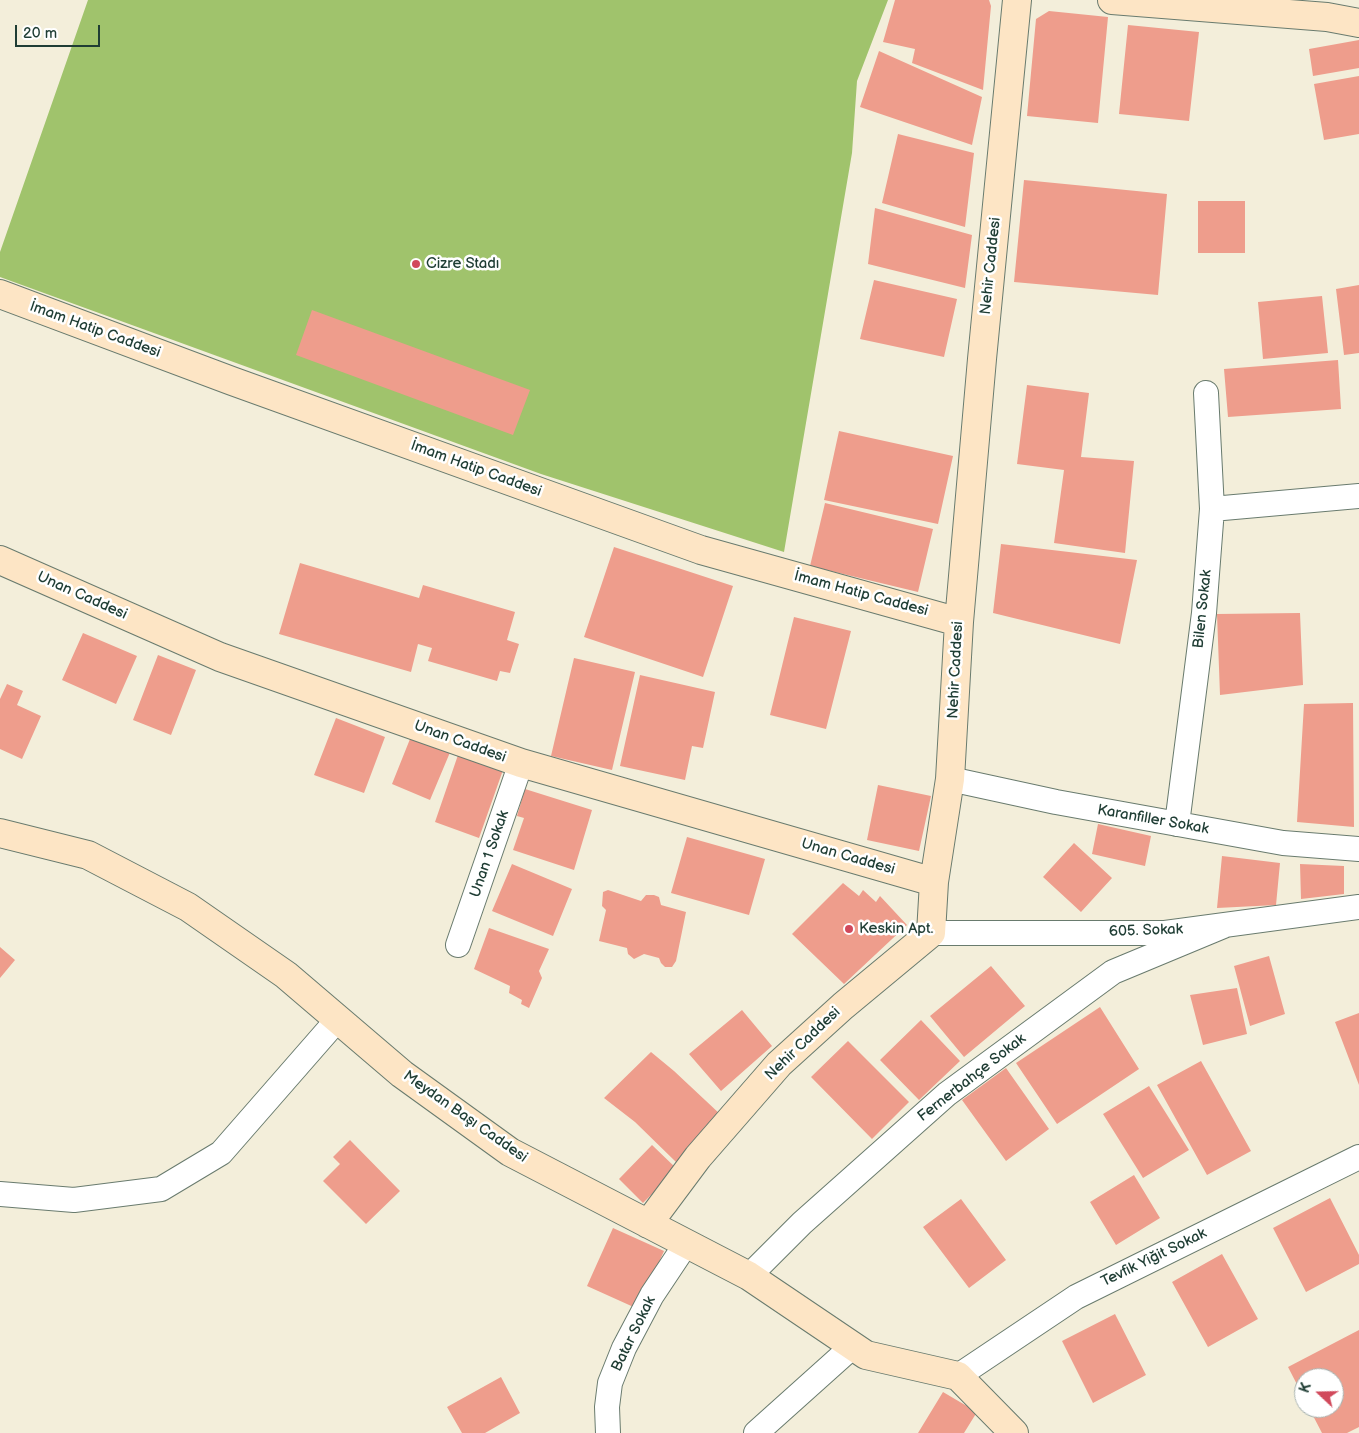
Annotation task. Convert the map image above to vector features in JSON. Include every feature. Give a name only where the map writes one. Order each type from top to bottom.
[{"type":"street","name":"Nehir Caddesi","points":[[648,1224],[698,1157],[779,1064],[843,1006],[931,933],[934,882],[950,779],[959,622],[982,359],[1017,0]]},
{"type":"street","points":[[1112,0],[1327,17],[1359,22]]},
{"type":"street","name":"İmam Hatip Caddesi","points":[[0,294],[232,381],[701,550],[959,622]]},
{"type":"street","name":"Bilen Sokak","points":[[1177,824],[1204,613],[1212,509],[1206,393]]},
{"type":"street","points":[[1212,509],[1359,496]]},
{"type":"street","name":"Unan Caddesi","points":[[0,560],[220,657],[521,763],[934,882]]},
{"type":"street","name":"Unan 1 Sokak","points":[[458,945],[521,763]]},
{"type":"street","name":"Karanfiller Sokak","points":[[950,779],[1056,802],[1283,843],[1359,850]]},
{"type":"street","name":"Meydan Başı Caddesi","points":[[0,833],[88,855],[188,907],[286,975],[402,1074],[510,1152],[749,1276],[866,1355],[958,1376]]},
{"type":"street","name":"605. Sokak","points":[[931,933],[1165,933],[1359,908]]},
{"type":"street","name":"Fernerbahçe Sokak","points":[[749,1276],[816,1210],[947,1094],[1113,972],[1226,925]]},
{"type":"street","points":[[0,1194],[74,1200],[162,1189],[221,1153],[338,1019]]},
{"type":"street","name":"Tevfik Yiğit Sokak","points":[[958,1376],[1076,1297],[1359,1158]]},
{"type":"street","name":"Batar Sokak","points":[[608,1433],[607,1407],[610,1383],[624,1348],[652,1295],[686,1244]]},
{"type":"street","points":[[756,1433],[853,1346]]},
{"type":"street","points":[[958,1376],[1014,1433]]},
{"type":"green space","name":"Cizre Stadı","points":[[88,0],[888,0],[857,81],[852,153],[784,552],[541,474],[0,277],[0,252]]},
{"type":"building","points":[[895,0],[989,0],[991,6],[983,90],[912,63],[915,49],[883,42]]},
{"type":"building","points":[[1049,11],[1108,17],[1098,123],[1027,116],[1036,19]]},
{"type":"building","points":[[1128,25],[1199,32],[1189,121],[1119,114]]},
{"type":"building","points":[[1359,40],[1359,68],[1313,76],[1309,49]]},
{"type":"building","points":[[879,51],[982,97],[972,145],[860,107]]},
{"type":"building","points":[[1359,76],[1359,134],[1324,140],[1314,84]]},
{"type":"building","points":[[898,134],[974,153],[965,227],[882,203]]},
{"type":"building","points":[[1024,180],[1167,194],[1158,295],[1014,282]]},
{"type":"building","points":[[1198,201],[1245,201],[1245,253],[1198,253]]},
{"type":"building","points":[[875,208],[972,235],[965,288],[868,264]]},
{"type":"building","points":[[874,280],[957,299],[944,357],[860,339]]},
{"type":"building","points":[[1359,285],[1359,353],[1344,355],[1336,289]]},
{"type":"building","points":[[1322,296],[1328,353],[1263,359],[1258,302]]},
{"type":"building","points":[[312,310],[530,390],[513,435],[296,355]]},
{"type":"building","points":[[1338,360],[1341,409],[1228,417],[1224,369]]},
{"type":"building","points":[[1027,385],[1089,393],[1081,457],[1134,461],[1125,553],[1054,543],[1064,470],[1017,464]]},
{"type":"building","points":[[839,431],[953,456],[938,524],[824,500]]},
{"type":"building","points":[[825,503],[933,529],[918,592],[810,566]]},
{"type":"building","points":[[1001,544],[1137,560],[1120,644],[993,613]]},
{"type":"building","points":[[614,547],[733,586],[703,677],[584,637]]},
{"type":"building","points":[[300,563],[419,598],[423,585],[515,612],[507,640],[519,644],[510,673],[500,671],[497,681],[428,661],[432,648],[418,644],[411,672],[279,634]]},
{"type":"building","points":[[1300,613],[1303,685],[1220,695],[1217,614]]},
{"type":"building","points":[[794,617],[851,631],[826,729],[770,715]]},
{"type":"building","points":[[83,633],[137,656],[116,704],[62,680]]},
{"type":"building","points":[[158,655],[196,670],[171,735],[133,720]]},
{"type":"building","points":[[574,658],[635,672],[612,770],[551,756]]},
{"type":"building","points":[[640,675],[715,692],[703,748],[692,746],[685,780],[620,766]]},
{"type":"building","points":[[7,684],[23,691],[17,705],[41,716],[22,759],[0,749],[0,699]]},
{"type":"building","points":[[1353,703],[1354,827],[1297,822],[1304,704]]},
{"type":"building","points":[[336,718],[385,737],[364,793],[314,775]]},
{"type":"building","points":[[412,734],[451,750],[430,800],[392,784]]},
{"type":"building","points":[[458,755],[503,770],[479,838],[435,822]]},
{"type":"building","points":[[878,785],[931,796],[919,851],[867,840]]},
{"type":"building","points":[[525,789],[592,810],[574,870],[513,850],[524,818],[517,816]]},
{"type":"building","points":[[1098,824],[1151,836],[1145,866],[1092,854]]},
{"type":"building","points":[[687,837],[765,859],[749,915],[671,893]]},
{"type":"building","points":[[1074,843],[1112,878],[1081,912],[1043,877]]},
{"type":"building","points":[[1222,856],[1280,863],[1276,905],[1217,908]]},
{"type":"building","points":[[512,864],[572,889],[553,936],[492,911]]},
{"type":"building","points":[[1300,864],[1344,866],[1344,894],[1301,899]]},
{"type":"building","name":"Keskin Apt.","points":[[843,883],[859,896],[863,890],[876,902],[880,896],[907,925],[844,984],[792,934]]},
{"type":"building","points":[[608,890],[641,901],[646,895],[654,895],[659,897],[661,905],[686,912],[676,961],[672,967],[665,967],[659,958],[644,954],[634,959],[628,954],[627,948],[599,941],[606,910],[602,906],[603,892]]},
{"type":"building","points":[[489,928],[549,949],[539,971],[542,978],[529,1008],[521,1004],[522,1000],[509,993],[510,986],[474,969]]},
{"type":"building","points":[[0,947],[15,960],[0,978]]},
{"type":"building","points":[[1269,956],[1285,1014],[1250,1026],[1234,966]]},
{"type":"building","points":[[991,966],[1025,1006],[964,1057],[930,1016]]},
{"type":"building","points":[[1237,988],[1247,1034],[1203,1045],[1190,995]]},
{"type":"building","points":[[1100,1007],[1139,1069],[1057,1124],[1016,1063]]},
{"type":"building","points":[[742,1010],[772,1046],[721,1091],[689,1054]]},
{"type":"building","points":[[1359,1013],[1359,1085],[1335,1022]]},
{"type":"building","points":[[921,1020],[960,1061],[919,1100],[880,1060]]},
{"type":"building","points":[[848,1041],[909,1102],[872,1139],[811,1077]]},
{"type":"building","points":[[651,1052],[721,1115],[676,1162],[635,1122],[604,1098]]},
{"type":"building","points":[[1201,1061],[1251,1151],[1207,1175],[1157,1085]]},
{"type":"building","points":[[1006,1068],[1049,1129],[1006,1161],[962,1100]]},
{"type":"building","points":[[1149,1086],[1189,1150],[1143,1178],[1103,1114]]},
{"type":"building","points":[[350,1140],[400,1191],[366,1224],[323,1181],[340,1164],[333,1157]]},
{"type":"building","points":[[652,1145],[677,1169],[643,1203],[619,1179]]},
{"type":"building","points":[[1134,1175],[1160,1218],[1116,1245],[1090,1202]]},
{"type":"building","points":[[1330,1198],[1359,1255],[1359,1264],[1306,1292],[1273,1228]]},
{"type":"building","points":[[961,1199],[1006,1260],[969,1288],[923,1227]]},
{"type":"building","points":[[613,1228],[664,1251],[638,1309],[587,1286]]},
{"type":"building","points":[[1222,1254],[1258,1319],[1208,1347],[1172,1282]]},
{"type":"building","points":[[1115,1314],[1146,1375],[1093,1403],[1062,1341]]},
{"type":"building","points":[[1359,1330],[1359,1427],[1347,1433],[1322,1433],[1314,1418],[1344,1418],[1344,1368],[1294,1368],[1294,1379],[1288,1367]]},
{"type":"building","points":[[501,1377],[520,1413],[485,1433],[462,1433],[447,1407]]},
{"type":"building","points":[[943,1392],[977,1412],[964,1433],[918,1433]]},
{"type":"place","name":"Cizre Stadı","points":[[416,264]]},
{"type":"place","name":"Keskin Apt.","points":[[849,929]]}]
